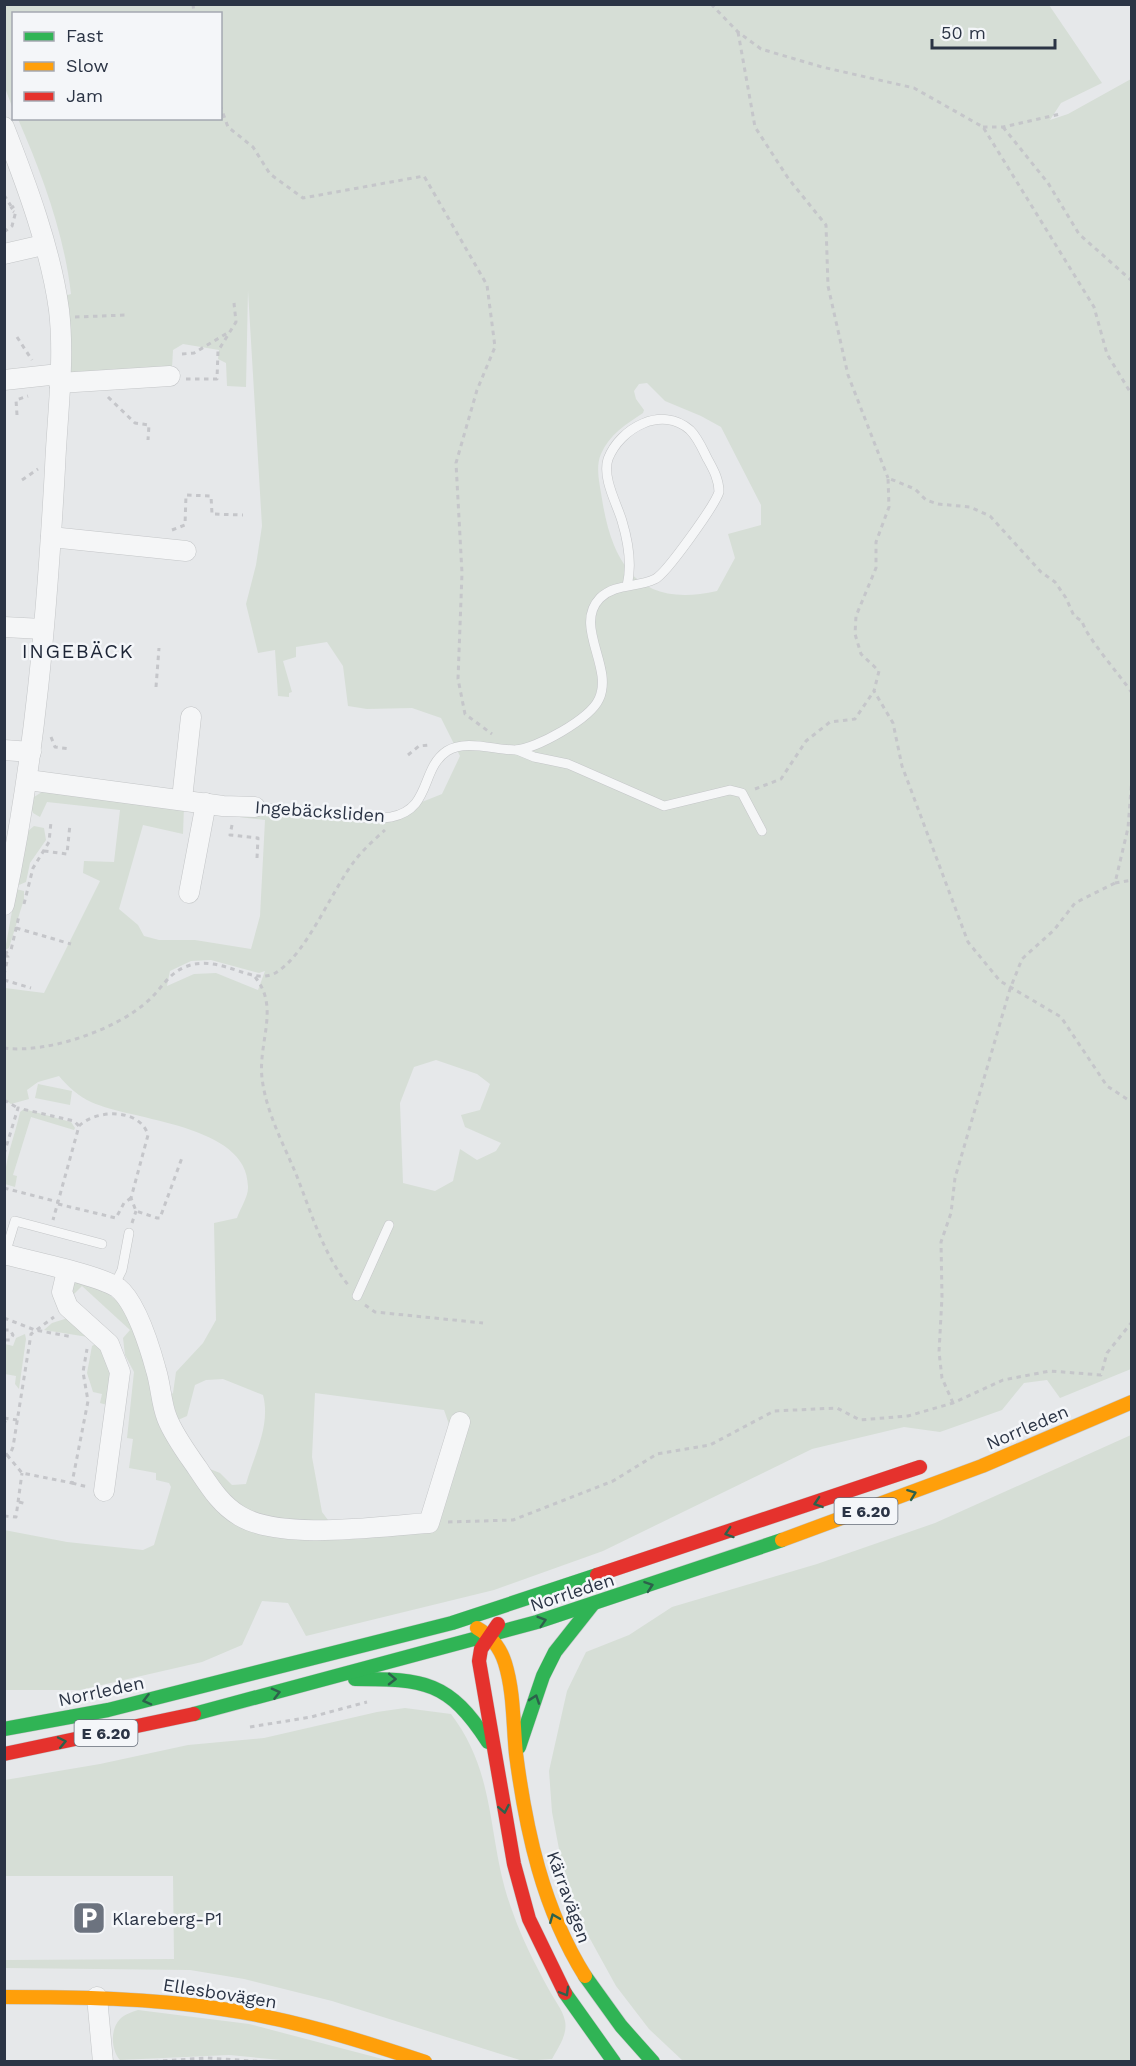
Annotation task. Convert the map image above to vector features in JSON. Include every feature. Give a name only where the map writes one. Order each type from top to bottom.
[{"type":"main road","name":"Norrleden","points":[[1034,1428],[1131,1394]]},
{"type":"main road","name":"Norrleden","points":[[4,1754],[208,1711],[490,1636],[593,1604],[889,1503],[1131,1402]]},
{"type":"main road","name":"Norrleden","points":[[4,1729],[108,1710],[452,1623],[937,1462]]},
{"type":"main road","points":[[541,1595],[507,1616],[481,1649],[479,1660],[493,1751],[514,1864],[529,1919],[548,1962],[571,2003],[614,2061]]},
{"type":"main road","points":[[516,1754],[555,1652],[593,1604]]},
{"type":"main road","points":[[452,1623],[480,1629],[490,1636]]},
{"type":"main road","name":"Kärravägen","points":[[490,1636],[497,1644],[507,1670],[516,1754],[533,1849],[559,1929],[572,1955],[603,2004],[630,2038],[653,2061]]},
{"type":"main road","points":[[333,1679],[401,1679],[435,1686],[466,1710],[493,1751]]},
{"type":"main road","name":"Ellesbovägen","points":[[4,1997],[97,1997],[186,2004],[254,2014],[328,2030],[425,2061]]},
{"type":"street","points":[[4,127],[33,205],[59,310],[59,379],[51,537],[43,629],[28,780],[9,865],[4,905]]},
{"type":"street","points":[[4,254],[43,245]]},
{"type":"street","points":[[4,380],[174,378]]},
{"type":"street","points":[[51,537],[186,551]]},
{"type":"street","points":[[4,627],[43,629]]},
{"type":"street","points":[[182,799],[191,717]]},
{"type":"street","points":[[4,750],[32,744]]},
{"type":"street","name":"Ingebäcksliden","points":[[28,780],[206,803],[255,807]]},
{"type":"street","points":[[189,893],[206,803]]},
{"type":"street","points":[[5,1254],[114,1286],[125,1296],[142,1329],[172,1428],[218,1498],[241,1517],[258,1523],[292,1529],[335,1529],[429,1523],[460,1422]]},
{"type":"street","points":[[68,1271],[62,1292],[68,1307],[92,1335],[109,1344],[120,1372],[104,1491]]},
{"type":"street","points":[[97,1997],[103,2061]]},
{"type":"lane","name":"Ingebäcksliden","points":[[255,807],[372,818],[395,816],[411,808],[419,800],[435,763],[447,751],[464,747],[517,750],[577,722],[599,699],[602,675],[593,638],[593,610],[601,597],[612,589],[655,579],[666,569],[719,492],[717,478],[698,440],[684,426],[662,418],[640,425],[621,439],[607,466],[626,540],[629,565],[627,585]]},
{"type":"lane","points":[[517,750],[534,757],[568,764],[664,806],[730,790],[742,794],[762,831]]},
{"type":"lane","points":[[5,1254],[15,1221],[102,1244]]},
{"type":"lane","points":[[357,1296],[389,1226]]},
{"type":"lane","points":[[114,1286],[122,1270],[129,1233]]},
{"type":"path","points":[[711,4],[738,32],[761,49],[822,67],[914,88],[983,127],[1094,307],[1107,354],[1131,395]]},
{"type":"path","points":[[738,32],[755,127],[788,177],[826,225],[828,286],[848,375],[888,478],[889,507],[876,542],[876,568],[856,616],[855,634],[861,654],[879,671],[874,692],[855,719],[830,722],[806,741],[781,779],[742,794]]},
{"type":"path","points":[[222,110],[228,127],[253,147],[270,174],[303,198],[424,176],[487,285],[495,347],[477,390],[456,463],[462,573],[458,679],[465,714],[504,742],[501,749]]},
{"type":"path","points":[[983,127],[1003,127],[1060,114]]},
{"type":"path","points":[[1003,127],[1048,183],[1079,234],[1131,281]]},
{"type":"path","points":[[4,195],[10,206],[16,207],[12,226],[4,232]]},
{"type":"path","points":[[174,378],[217,379],[218,351],[236,322],[234,303]]},
{"type":"path","points":[[59,310],[78,318],[127,315]]},
{"type":"path","points":[[182,354],[194,352],[230,331]]},
{"type":"path","points":[[18,337],[35,364]]},
{"type":"path","points":[[17,416],[16,400],[29,395],[30,390]]},
{"type":"path","points":[[106,395],[135,423],[149,425],[148,440]]},
{"type":"path","points":[[888,478],[915,489],[926,500],[938,504],[970,507],[990,516],[1041,572],[1055,582],[1074,616],[1082,621],[1085,633],[1102,650],[1131,693]]},
{"type":"path","points":[[172,531],[185,525],[186,495],[212,495],[212,514],[243,515]]},
{"type":"path","points":[[156,687],[159,648]]},
{"type":"path","points":[[874,692],[893,723],[902,766],[968,942],[1000,981],[1010,989],[1061,1017],[1107,1086],[1127,1099],[1131,1097]]},
{"type":"path","points":[[32,744],[50,736],[55,747],[72,749]]},
{"type":"path","points":[[408,755],[419,746],[429,745]]},
{"type":"path","points":[[1115,884],[1128,828],[1131,777]]},
{"type":"path","points":[[4,1048],[29,1051],[44,1048],[103,1028],[137,1010],[173,972],[188,966],[200,963],[220,963],[263,977],[278,971],[297,952],[356,859],[396,819],[395,816]]},
{"type":"path","points":[[4,975],[8,957],[5,954],[11,950],[33,868],[49,842],[51,822]]},
{"type":"path","points":[[44,851],[67,854],[70,824]]},
{"type":"path","points":[[232,825],[230,835],[258,838],[257,858]]},
{"type":"path","points":[[953,1403],[942,1378],[939,1352],[942,1297],[941,1242],[951,1213],[955,1179],[1010,989],[1022,959],[1054,930],[1075,903],[1115,884],[1131,880]]},
{"type":"path","points":[[16,928],[71,944]]},
{"type":"path","points":[[254,975],[268,998],[262,1079],[269,1109],[339,1274],[357,1296],[375,1312],[483,1323]]},
{"type":"path","points":[[4,980],[31,988]]},
{"type":"path","points":[[4,1100],[18,1108],[74,1121],[79,1126]]},
{"type":"path","points":[[4,1154],[18,1108]]},
{"type":"path","points":[[50,1232],[79,1126],[84,1121],[104,1113],[120,1114],[139,1121],[145,1127],[148,1135],[131,1198],[136,1211],[160,1218],[183,1155]]},
{"type":"path","points":[[4,1188],[116,1218],[124,1203],[131,1198]]},
{"type":"path","points":[[4,1318],[35,1330],[92,1335],[83,1372],[88,1401],[72,1483],[22,1473],[6,1456],[11,1452],[18,1420],[29,1342],[35,1330],[68,1307]]},
{"type":"path","points":[[429,1523],[513,1520],[613,1482],[657,1454],[710,1445],[774,1411],[837,1408],[860,1420],[908,1416],[953,1403],[1003,1380],[1050,1371],[1101,1375],[1107,1353],[1131,1322]]},
{"type":"path","points":[[4,1330],[10,1330],[13,1336],[10,1340],[4,1340]]},
{"type":"path","points":[[4,1425],[5,1418],[18,1420]]},
{"type":"path","points":[[4,1516],[16,1517],[22,1473]]},
{"type":"path","points":[[19,1502],[27,1504]]},
{"type":"path","points":[[145,2061],[207,2058],[269,2061]]},
{"type":"shaded area","points":[[5,5],[1049,5],[1102,83],[1061,103],[1050,120],[1068,114],[1131,79],[1131,1369],[1060,1398],[1047,1380],[1024,1383],[1002,1410],[940,1432],[904,1427],[812,1449],[603,1551],[494,1590],[306,1636],[288,1603],[262,1601],[242,1645],[202,1662],[80,1690],[5,1690],[4,1530],[67,1542],[143,1550],[154,1545],[171,1487],[169,1483],[156,1480],[156,1473],[129,1468],[133,1439],[127,1438],[134,1372],[125,1355],[123,1338],[130,1330],[82,1286],[72,1296],[73,1284],[79,1282],[103,1290],[126,1308],[159,1404],[173,1393],[176,1372],[203,1343],[216,1320],[214,1223],[237,1218],[248,1192],[244,1167],[230,1150],[186,1128],[91,1102],[74,1091],[59,1076],[38,1082],[27,1090],[29,1099],[11,1104],[5,1100],[5,988],[44,993],[100,881],[83,873],[84,861],[114,862],[120,810],[47,802],[40,817],[33,813],[31,808],[34,797],[45,790],[184,806],[183,834],[143,825],[119,909],[138,925],[144,936],[159,940],[195,940],[251,949],[260,916],[265,820],[239,817],[239,813],[374,821],[442,794],[460,756],[441,718],[412,708],[367,709],[348,706],[343,666],[327,642],[296,647],[296,657],[283,661],[292,692],[289,693],[289,697],[278,696],[275,650],[258,653],[246,604],[256,565],[262,526],[248,291],[246,387],[227,386],[226,363],[218,359],[219,350],[183,344],[173,350],[172,368],[70,377],[61,297],[71,294],[68,271],[51,204],[18,120],[222,120],[222,12],[12,12],[12,106],[5,88]],"holes":[[[647,383],[665,401],[721,427],[761,505],[761,525],[728,534],[735,558],[717,591],[691,595],[669,594],[651,588],[636,578],[623,563],[614,545],[602,499],[598,476],[599,459],[604,447],[613,436],[643,413],[644,410],[636,399],[634,391],[639,384]],[[211,960],[259,973],[265,971],[258,990],[216,973],[194,974],[167,986],[170,971],[191,961]],[[436,1060],[477,1074],[490,1084],[480,1110],[461,1115],[465,1127],[501,1143],[496,1151],[477,1160],[460,1149],[453,1181],[435,1191],[403,1183],[400,1103],[414,1067]],[[223,1379],[263,1395],[265,1406],[263,1429],[246,1484],[232,1485],[220,1473],[195,1463],[169,1424],[187,1416],[195,1385],[206,1380]],[[315,1393],[444,1410],[460,1456],[434,1531],[343,1540],[322,1512],[312,1457]]]},
{"type":"shaded area","points":[[34,826],[44,828],[46,840],[30,863],[26,882],[19,885],[17,883],[27,832]]},
{"type":"shaded area","points":[[16,889],[24,891],[24,899],[9,948],[5,950]]},
{"type":"shaded area","points":[[38,1084],[72,1091],[70,1105],[35,1098]]},
{"type":"shaded area","points":[[24,1109],[71,1122],[75,1128],[74,1130],[31,1117],[13,1175],[17,1176],[15,1187],[5,1184],[5,1175],[20,1112]]},
{"type":"shaded area","points":[[68,1318],[88,1337],[44,1330],[52,1323]]},
{"type":"shaded area","points":[[25,1334],[19,1389],[15,1384],[16,1376],[5,1374],[5,1344],[13,1346],[16,1338]]},
{"type":"shaded area","points":[[97,1343],[112,1364],[107,1405],[100,1403],[102,1394],[93,1392],[87,1373],[92,1346]]},
{"type":"shaded area","points":[[1131,1435],[1131,2061],[683,2061],[649,2029],[616,1986],[589,1937],[566,1886],[552,1812],[549,1771],[567,1691],[586,1652],[629,1635],[672,1607],[817,1564],[935,1523]]},
{"type":"shaded area","points":[[405,1708],[451,1714],[477,1762],[485,1786],[499,1861],[513,1913],[529,1951],[564,2017],[566,2026],[564,2036],[552,2059],[523,2061],[332,2001],[244,1979],[190,1970],[5,1968],[5,1960],[174,1959],[173,1876],[5,1876],[5,1780],[100,1764],[188,1745],[264,1738],[377,1712]]},
{"type":"shaded area","points":[[138,2010],[249,2024],[390,2061],[292,2061],[229,2055],[120,2060],[113,2045],[115,2028],[122,2017]]},
{"type":"traffic: fast","points":[[194,1714],[537,1622],[782,1540]]},
{"type":"traffic: fast","points":[[4,1729],[108,1710],[452,1623],[597,1575]]},
{"type":"traffic: fast","points":[[519,1747],[543,1676],[555,1652],[593,1604]]},
{"type":"traffic: fast","points":[[355,1679],[399,1680],[433,1688],[447,1695],[460,1706],[488,1742]]},
{"type":"traffic: fast","points":[[585,1976],[621,2026],[653,2062]]},
{"type":"traffic: fast","points":[[565,1993],[614,2062]]},
{"type":"traffic: slow","points":[[782,1540],[982,1466],[1132,1402]]},
{"type":"traffic: slow","points":[[477,1628],[494,1642],[505,1663],[512,1697],[520,1783],[538,1869],[558,1924],[585,1976]]},
{"type":"traffic: slow","points":[[4,1997],[141,2000],[248,2013],[300,2024],[425,2062]]},
{"type":"traffic: jam","points":[[597,1575],[920,1467]]},
{"type":"traffic: jam","points":[[498,1624],[481,1649],[479,1661],[514,1864],[529,1919],[565,1993]]},
{"type":"traffic: jam","points":[[4,1754],[194,1714]]},
{"type":"place","name":"Klareberg-P1","points":[[89,1918]]},
{"type":"district","name":"INGEBÄCK","points":[[78,651]]}]
